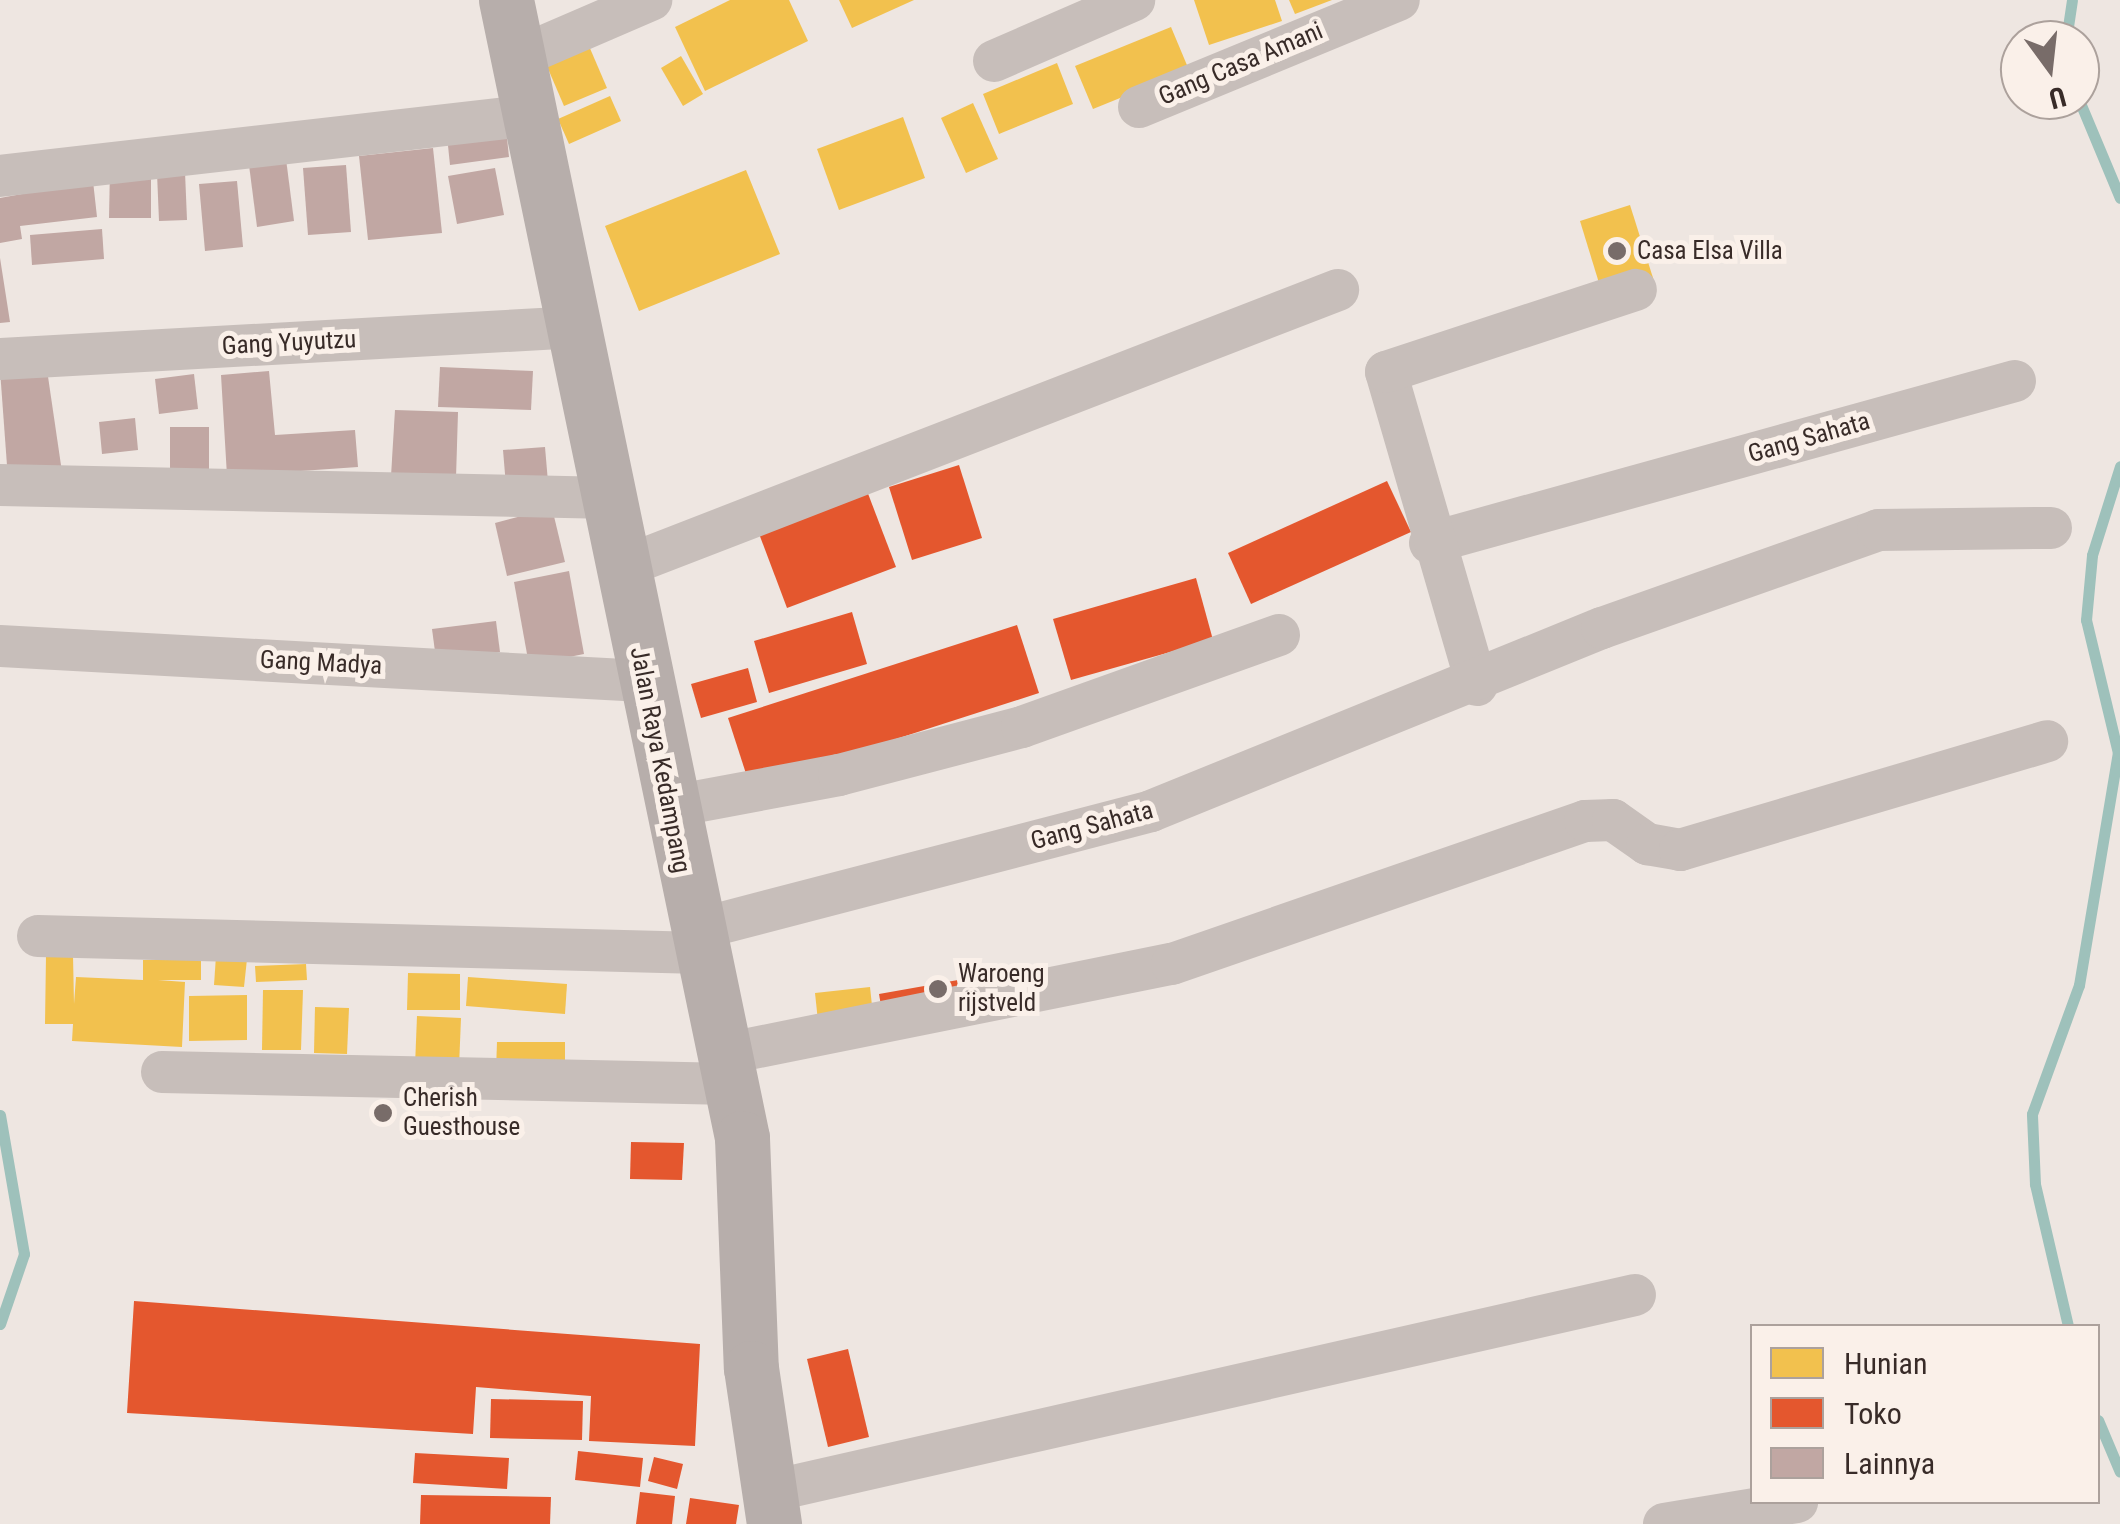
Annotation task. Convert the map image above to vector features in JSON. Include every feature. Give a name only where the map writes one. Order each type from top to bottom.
[{"type":"street","name":"Jalan Raya Kedampang","points":[[506,0],[578,326],[668,806],[728,1069],[770,1508]]},
{"type":"street","points":[[521,56],[650,0]]},
{"type":"street","points":[[994,61],[1134,0]]},
{"type":"street","name":"Gang Casa Amani","points":[[1139,107],[1399,0]]},
{"type":"street","points":[[0,176],[533,115]]},
{"type":"street","points":[[623,568],[1338,290]]},
{"type":"street","points":[[1477,685],[1430,544],[1386,372],[1636,290]]},
{"type":"street","name":"Gang Yuyutzu","points":[[0,359],[578,326]]},
{"type":"street","name":"Gang Sahata","points":[[1430,544],[2015,380]]},
{"type":"street","points":[[0,485],[611,498]]},
{"type":"street","name":"Gang Sahata","points":[[38,936],[698,941],[1151,811],[1477,685],[1602,628],[1878,530],[2050,528]]},
{"type":"street","points":[[668,806],[839,775],[1022,727],[1279,635]]},
{"type":"street","name":"Gang Madya","points":[[0,646],[643,681]]},
{"type":"street","points":[[162,1072],[728,1069],[1172,964],[1585,821],[1613,820],[1646,844],[1680,850],[2046,742]]},
{"type":"street","points":[[770,1508],[1635,1295]]},
{"type":"street","points":[[1664,1524],[1785,1504]]},
{"type":"building: Hunian","points":[[730,0],[789,0],[808,41],[705,91],[675,27]]},
{"type":"building: Hunian","points":[[839,0],[914,0],[852,28]]},
{"type":"building: Hunian","points":[[1194,0],[1275,0],[1282,21],[1209,45]]},
{"type":"building: Hunian","points":[[1289,0],[1332,0],[1295,14]]},
{"type":"building: Hunian","points":[[1171,27],[1189,70],[1093,109],[1075,66]]},
{"type":"building: Hunian","points":[[586,39],[607,88],[564,106],[543,57]]},
{"type":"building: Hunian","points":[[681,56],[703,94],[683,106],[661,68]]},
{"type":"building: Hunian","points":[[1057,63],[1073,104],[999,134],[983,94]]},
{"type":"building: Hunian","points":[[610,96],[621,121],[569,144],[558,119]]},
{"type":"building: Hunian","points":[[973,103],[998,159],[966,173],[941,118]]},
{"type":"building: Hunian","points":[[903,117],[925,178],[839,210],[817,149]]},
{"type":"building: Hunian","points":[[746,170],[780,254],[639,311],[605,226]]},
{"type":"building: Hunian","name":"Casa Elsa Villa","points":[[1630,205],[1654,281],[1603,296],[1580,221]]},
{"type":"building: Hunian","points":[[46,955],[73,955],[74,1004],[76,977],[143,980],[143,960],[201,959],[201,980],[158,980],[185,982],[182,1047],[72,1041],[73,1024],[45,1024]]},
{"type":"building: Hunian","points":[[216,956],[247,959],[244,987],[214,985]]},
{"type":"building: Hunian","points":[[306,964],[307,980],[256,982],[255,966]]},
{"type":"building: Hunian","points":[[408,973],[460,974],[460,1010],[407,1010]]},
{"type":"building: Hunian","points":[[468,977],[567,984],[565,1014],[466,1006]]},
{"type":"building: Hunian","points":[[870,987],[873,1015],[818,1021],[815,993]]},
{"type":"building: Hunian","points":[[263,990],[303,990],[301,1050],[262,1050]]},
{"type":"building: Hunian","points":[[247,995],[247,1040],[189,1041],[189,996]]},
{"type":"building: Hunian","points":[[315,1007],[349,1008],[347,1054],[314,1053]]},
{"type":"building: Hunian","points":[[417,1016],[461,1018],[459,1067],[415,1066]]},
{"type":"building: Hunian","points":[[497,1042],[565,1042],[565,1071],[496,1071]]},
{"type":"building: Toko","points":[[959,465],[982,538],[912,560],[889,487]]},
{"type":"building: Toko","points":[[1387,481],[1411,532],[1251,604],[1228,553]]},
{"type":"building: Toko","points":[[867,491],[896,567],[787,608],[758,531]]},
{"type":"building: Toko","points":[[1196,578],[1213,640],[1071,680],[1053,619]]},
{"type":"building: Toko","points":[[852,612],[867,664],[769,693],[754,641]]},
{"type":"building: Toko","points":[[1017,625],[1039,693],[750,786],[728,718]]},
{"type":"building: Toko","points":[[748,668],[757,702],[701,718],[691,684]]},
{"type":"building: Toko","points":[[975,977],[979,1000],[883,1017],[879,994]]},
{"type":"building: Toko","points":[[631,1142],[684,1143],[682,1180],[630,1179]]},
{"type":"building: Toko","points":[[134,1301],[700,1344],[695,1446],[589,1441],[591,1396],[476,1387],[473,1434],[127,1413]]},
{"type":"building: Toko","points":[[848,1349],[869,1437],[828,1447],[807,1359]]},
{"type":"building: Toko","points":[[491,1399],[583,1401],[582,1440],[490,1438]]},
{"type":"building: Toko","points":[[578,1451],[643,1458],[640,1487],[575,1480]]},
{"type":"building: Toko","points":[[415,1453],[509,1458],[507,1489],[413,1483]]},
{"type":"building: Toko","points":[[654,1457],[683,1464],[677,1489],[648,1481]]},
{"type":"building: Toko","points":[[640,1492],[675,1496],[672,1524],[636,1524]]},
{"type":"building: Toko","points":[[421,1495],[551,1497],[550,1524],[420,1524]]},
{"type":"building: Toko","points":[[690,1498],[739,1505],[736,1524],[686,1524]]},
{"type":"building: Lainnya","points":[[506,129],[509,157],[450,165],[447,136]]},
{"type":"building: Lainnya","points":[[433,148],[442,233],[368,240],[359,156]]},
{"type":"building: Lainnya","points":[[286,159],[294,221],[257,227],[249,165]]},
{"type":"building: Lainnya","points":[[346,165],[351,232],[308,235],[303,168]]},
{"type":"building: Lainnya","points":[[495,168],[504,215],[457,224],[448,176]]},
{"type":"building: Lainnya","points":[[110,169],[151,169],[151,218],[109,218]]},
{"type":"building: Lainnya","points":[[185,172],[187,220],[159,221],[157,173]]},
{"type":"building: Lainnya","points":[[93,181],[97,217],[20,226],[22,239],[0,243],[0,198]]},
{"type":"building: Lainnya","points":[[237,181],[243,247],[205,251],[199,184]]},
{"type":"building: Lainnya","points":[[102,229],[104,259],[32,265],[30,235]]},
{"type":"building: Lainnya","points":[[0,258],[10,322],[0,323]]},
{"type":"building: Lainnya","points":[[46,363],[62,472],[8,479],[0,370]]},
{"type":"building: Lainnya","points":[[440,367],[533,371],[531,410],[438,407]]},
{"type":"building: Lainnya","points":[[269,371],[275,435],[355,430],[358,467],[227,476],[221,375]]},
{"type":"building: Lainnya","points":[[194,374],[198,409],[159,414],[155,379]]},
{"type":"building: Lainnya","points":[[395,410],[458,412],[456,478],[391,476]]},
{"type":"building: Lainnya","points":[[135,418],[138,450],[102,454],[99,422]]},
{"type":"building: Lainnya","points":[[170,427],[209,427],[209,482],[170,482]]},
{"type":"building: Lainnya","points":[[545,447],[548,482],[506,486],[503,450]]},
{"type":"building: Lainnya","points":[[552,508],[565,562],[507,576],[495,523]]},
{"type":"building: Lainnya","points":[[569,571],[584,654],[529,665],[514,582]]},
{"type":"building: Lainnya","points":[[496,621],[500,652],[436,659],[432,629]]},
{"type":"waterway","points":[[2069,20],[2072,0]]},
{"type":"waterway","points":[[2087,120],[2120,198]]},
{"type":"waterway","points":[[2068,1324],[2035,1184],[2032,1114],[2079,985],[2118,753],[2086,620],[2092,555],[2120,466]]},
{"type":"waterway","points":[[0,1115],[24,1254],[0,1324]]},
{"type":"waterway","points":[[2100,1425],[2120,1472]]},
{"type":"place","name":"Casa Elsa Villa","points":[[1617,251]]},
{"type":"place","name":"Waroeng rijstveld","points":[[938,989]]},
{"type":"place","name":"Cherish Guesthouse","points":[[383,1113]]}]
